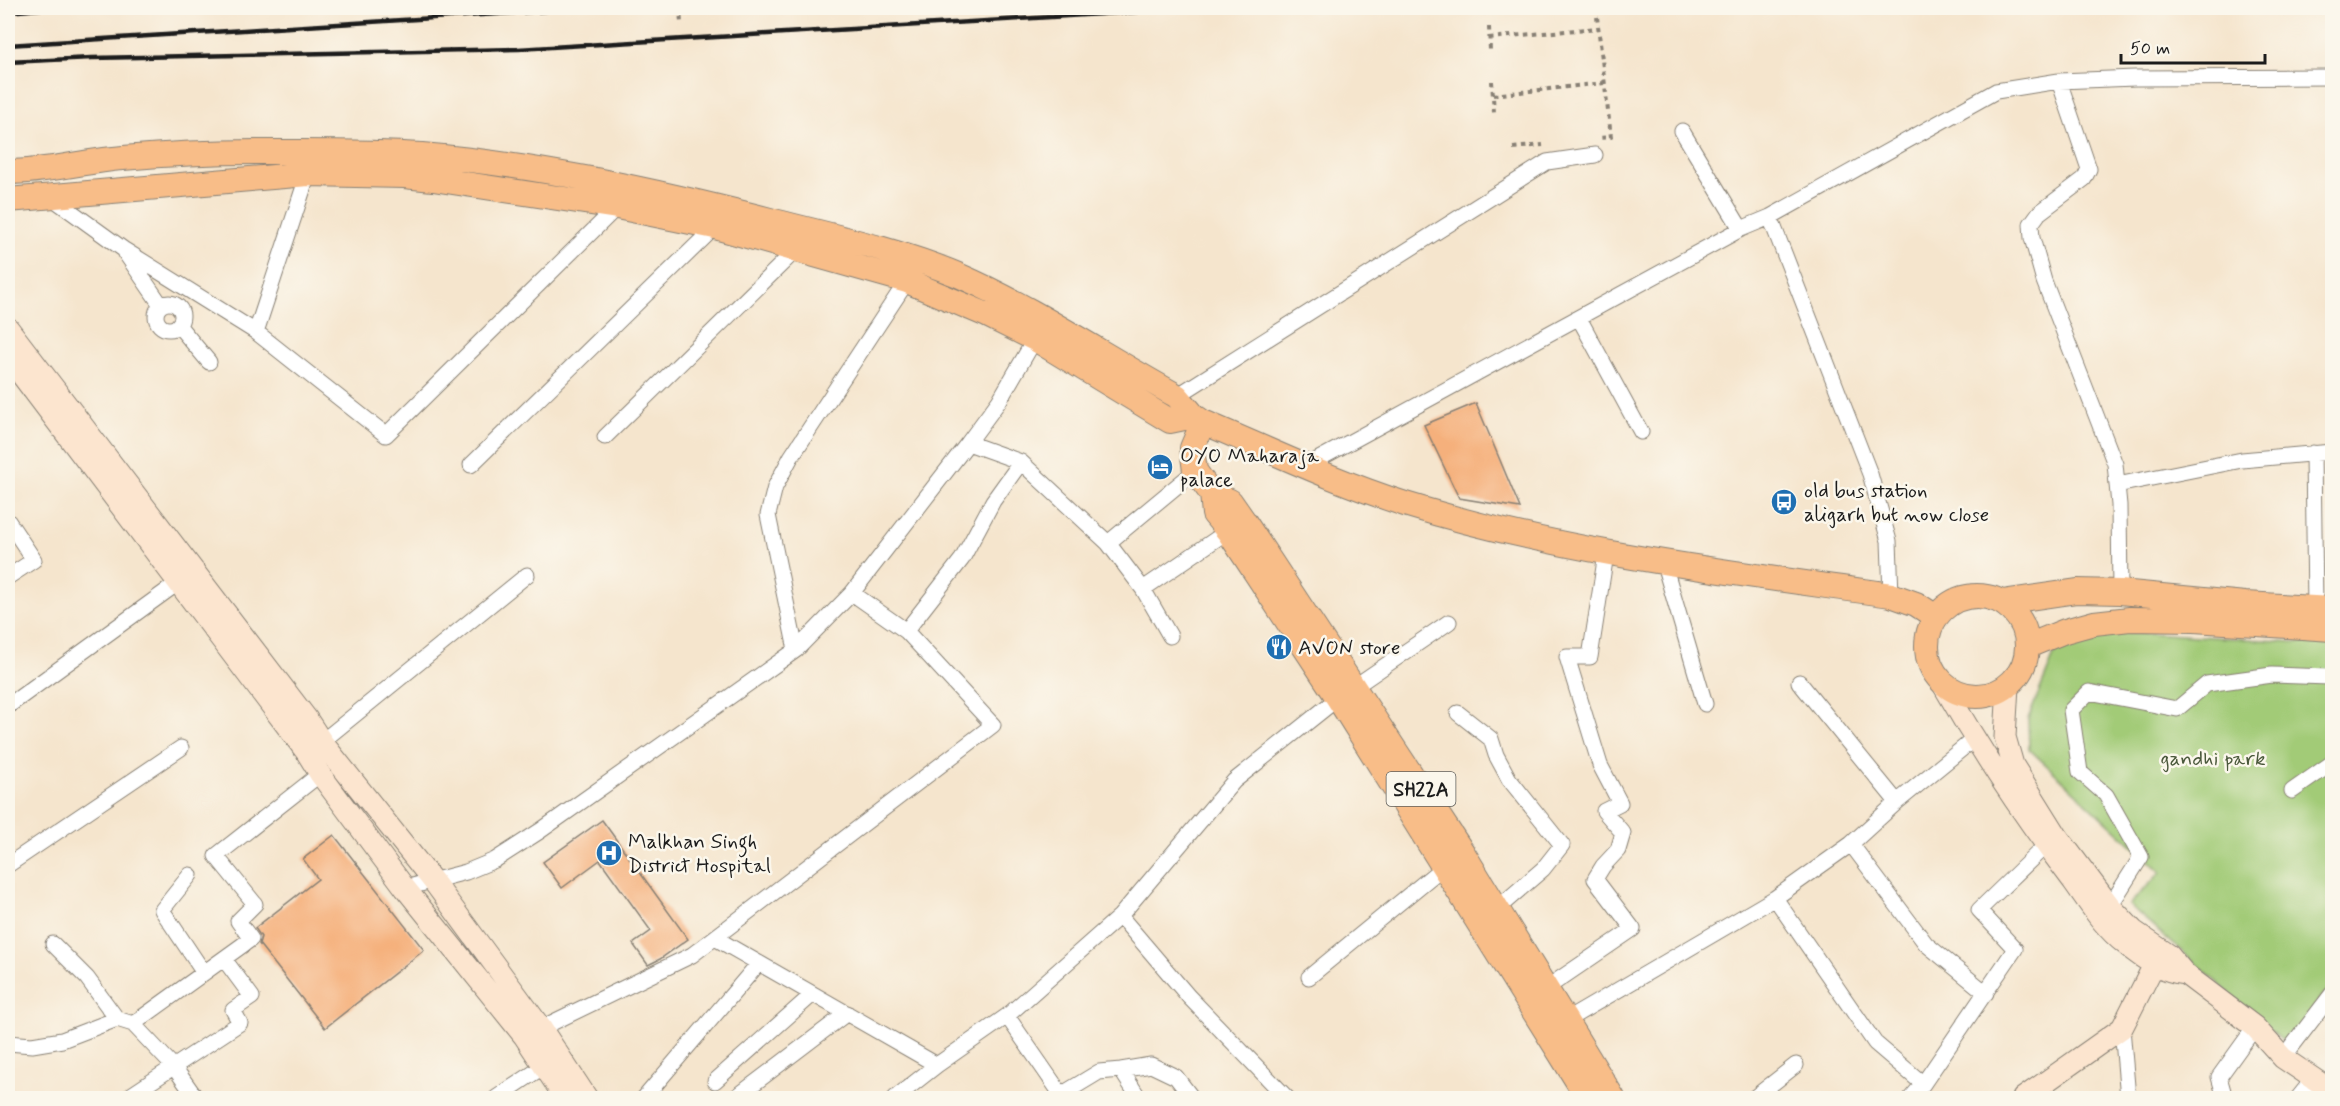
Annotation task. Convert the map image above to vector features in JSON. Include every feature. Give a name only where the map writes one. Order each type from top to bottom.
[{"type":"main road","points":[[8,172],[57,169],[120,158],[256,152],[421,155],[548,184],[617,207],[715,227],[907,281],[987,315],[1035,339],[1170,421],[1198,419]]},
{"type":"main road","points":[[8,200],[308,174],[404,176],[548,184],[728,209],[912,258],[995,292],[1177,396],[1198,419],[1306,466],[1403,503],[1458,519],[1606,554],[1891,595],[1916,604],[1936,617]]},
{"type":"main road","points":[[1195,471],[1192,448],[1198,419]]},
{"type":"main road","name":"SH22A","points":[[1195,471],[1212,494],[1214,514],[1270,579]]},
{"type":"main road","name":"SH22A","points":[[1212,494],[1230,501],[1270,579],[1346,693],[1463,853],[1498,908],[1545,989],[1556,1026],[1588,1098]]},
{"type":"main road","points":[[2002,602],[2020,621],[2028,646],[2018,675],[2008,686],[1989,694],[1967,696],[1954,691],[1942,683],[1934,672],[1928,658],[1927,644],[1936,617],[1946,607],[1965,596],[1986,597],[2002,602],[2077,591],[2120,592],[2324,609]]},
{"type":"main road","points":[[2028,646],[2065,631],[2094,623],[2130,619],[2194,620],[2332,629]]},
{"type":"main road","name":"SH22A","points":[[1346,693],[1443,867],[1556,1026],[1613,1098]]},
{"type":"street","points":[[1306,466],[1741,229],[1770,218],[1996,91],[2059,81],[2135,78],[2332,77]]},
{"type":"street","points":[[2059,81],[2089,169],[2084,179],[2039,213],[2031,224],[2031,238],[2044,281],[2115,464],[2119,505],[2120,592]]},
{"type":"street","points":[[1682,131],[1741,229]]},
{"type":"street","points":[[1177,396],[1547,162],[1594,155]]},
{"type":"street","points":[[256,332],[308,174]]},
{"type":"street","points":[[51,197],[123,249],[256,332],[386,435],[617,207]]},
{"type":"street","points":[[1770,218],[1865,463],[1883,516],[1889,541],[1891,595]]},
{"type":"street","points":[[471,465],[715,227]]},
{"type":"street","points":[[123,249],[161,305],[170,302],[179,307],[182,316],[178,326],[209,362]]},
{"type":"street","points":[[605,437],[797,249]]},
{"type":"street","points":[[796,650],[768,515],[775,487],[791,457],[907,281]]},
{"type":"street","points":[[1579,318],[1641,432]]},
{"type":"street","points":[[8,328],[307,719],[320,774],[405,888],[533,1032],[588,1098]]},
{"type":"street","points":[[405,888],[466,872],[495,860],[540,831],[796,650],[852,593],[968,443],[999,401],[1035,339]]},
{"type":"street","points":[[8,357],[179,582],[315,748],[433,881],[533,1032],[544,1066],[565,1098]]},
{"type":"street","points":[[968,443],[1020,462],[1108,543],[1143,590],[1170,636]]},
{"type":"street","points":[[2117,484],[2242,460],[2332,452]]},
{"type":"street","points":[[2313,453],[2324,609]]},
{"type":"street","points":[[906,631],[962,559],[978,533],[993,501],[1020,462]]},
{"type":"street","points":[[1108,543],[1195,471]]},
{"type":"street","points":[[8,521],[34,560],[8,577]]},
{"type":"street","points":[[1143,590],[1228,531]]},
{"type":"street","points":[[1545,989],[1634,929],[1596,879],[1618,850],[1623,833],[1604,811],[1620,803],[1600,765],[1567,657],[1590,657],[1606,554]]},
{"type":"street","points":[[1664,564],[1706,704]]},
{"type":"street","points":[[315,748],[527,575]]},
{"type":"street","points":[[8,706],[179,582]]},
{"type":"street","points":[[533,1032],[692,955],[993,725],[906,631],[852,593]]},
{"type":"street","points":[[895,1098],[937,1065],[1007,1016],[1120,916],[1234,781],[1346,693],[1449,622]]},
{"type":"street","points":[[2110,906],[2141,857],[2106,795],[2080,771],[2071,710],[2089,692],[2177,709],[2207,684],[2272,675],[2332,679]]},
{"type":"street","points":[[1799,682],[1897,802]]},
{"type":"street","points":[[1942,683],[1974,739],[2045,846],[2097,916],[2124,944],[2177,963],[2185,974],[2255,1027],[2283,1058],[2332,1092]]},
{"type":"street","points":[[2008,686],[2005,737],[2013,765],[2058,837],[2110,906],[2158,958]]},
{"type":"street","points":[[1458,712],[1491,739],[1496,755],[1509,779],[1562,845],[1543,869],[1498,908]]},
{"type":"street","points":[[1556,1026],[1775,898],[1851,844],[1897,802],[1974,739]]},
{"type":"street","points":[[8,865],[181,748]]},
{"type":"street","points":[[2292,791],[2332,763]]},
{"type":"street","points":[[133,1023],[251,939],[238,921],[255,904],[216,856],[320,774]]},
{"type":"street","points":[[1851,844],[1926,944],[1986,993]]},
{"type":"street","points":[[1911,1098],[2015,950],[1979,910],[2045,846]]},
{"type":"street","points":[[1309,977],[1463,853]]},
{"type":"street","points":[[190,875],[162,910],[204,973]]},
{"type":"street","points":[[1775,898],[1875,1043],[1923,1084]]},
{"type":"street","points":[[1120,916],[1189,997],[1287,1098]]},
{"type":"street","points":[[715,938],[937,1065]]},
{"type":"street","points":[[53,944],[87,978],[117,1019]]},
{"type":"street","points":[[2023,1098],[2122,1028],[2158,958]]},
{"type":"street","points":[[131,1095],[240,1023],[233,1010],[252,997],[224,959]]},
{"type":"street","points":[[644,1098],[759,963]]},
{"type":"street","points":[[715,1081],[813,994]]},
{"type":"street","points":[[2283,1058],[2332,994]]},
{"type":"street","points":[[735,1098],[847,1013]]},
{"type":"street","points":[[1007,1016],[1058,1096],[1099,1072],[1151,1065],[1176,1077],[1192,1098]]},
{"type":"street","points":[[8,1044],[32,1045],[62,1040],[117,1019],[133,1023],[174,1067],[196,1098]]},
{"type":"street","points":[[2221,1098],[2223,1091],[2219,1077],[2255,1027]]},
{"type":"street","points":[[2122,1028],[2128,1098]]},
{"type":"street","points":[[1754,1098],[1796,1065]]},
{"type":"street","points":[[496,1098],[544,1066]]},
{"type":"street","points":[[1121,1070],[1139,1098]]},
{"type":"street","points":[[2298,1098],[2314,1078]]},
{"type":"path","points":[[680,8],[681,24]]},
{"type":"path","points":[[1596,8],[1611,137]]},
{"type":"path","points":[[1489,27],[1490,51]]},
{"type":"path","points":[[1489,38],[1598,28]]},
{"type":"path","points":[[1492,81],[1494,112]]},
{"type":"path","points":[[1493,95],[1604,83]]},
{"type":"path","points":[[1512,148],[1545,144]]},
{"type":"green space","name":"gandhi park","points":[[2082,629],[2332,644],[2332,984],[2287,1044],[2129,905],[2161,872],[2029,749],[2028,719],[2055,653]]},
{"type":"building","points":[[1476,403],[1520,508],[1459,498],[1424,425]]},
{"type":"building","points":[[602,820],[688,939],[648,965],[633,944],[651,931],[600,860],[562,888],[543,862]]},
{"type":"building","points":[[334,835],[424,950],[325,1028],[259,944],[261,937],[255,928],[318,879],[303,859]]},
{"type":"railway","points":[[8,12],[50,8]]},
{"type":"railway","points":[[8,45],[591,8]]},
{"type":"railway","points":[[8,62],[92,58],[518,49],[1203,8]]},
{"type":"place","name":"OYO Maharaja palace","points":[[1160,467]]},
{"type":"place","name":"old bus station aligarh but now close","points":[[1784,502]]},
{"type":"place","name":"AVON store","points":[[1279,647]]},
{"type":"place","name":"Malkhan Singh District Hospital","points":[[609,853]]}]
